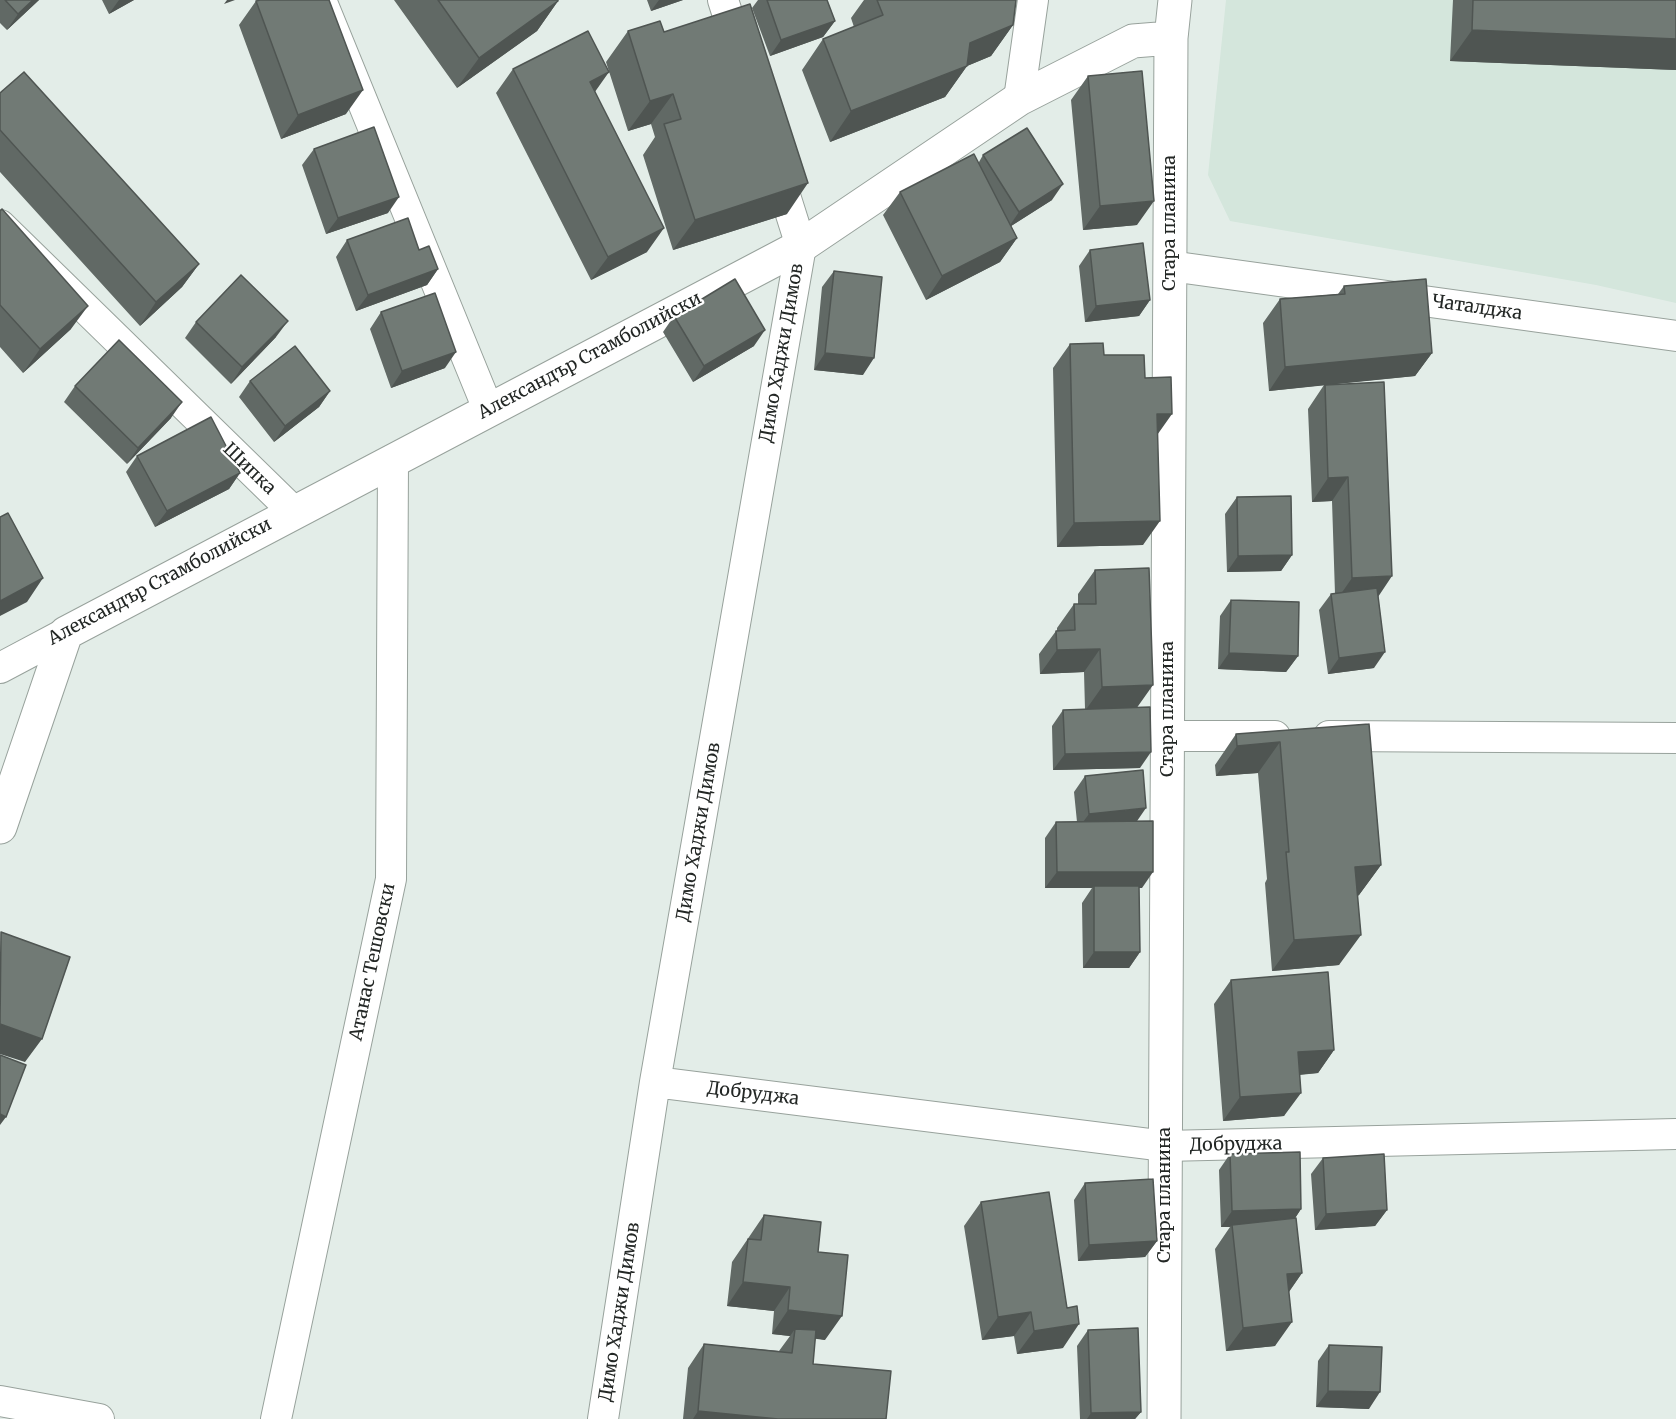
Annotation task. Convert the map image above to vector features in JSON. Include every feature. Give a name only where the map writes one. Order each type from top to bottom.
[{"type":"street","points":[[321,0],[488,409]]},
{"type":"street","points":[[723,0],[747,78]]},
{"type":"street","points":[[1019,99],[1033,0]]},
{"type":"street","name":"Стара планина","points":[[1164,1419],[1171,38],[1175,0]]},
{"type":"street","name":"Александър Стамболийски","points":[[0,668],[801,246],[1019,99],[1133,41],[1171,38]]},
{"type":"street","points":[[769,146],[801,246]]},
{"type":"street","name":"Шипка","points":[[0,225],[293,512]]},
{"type":"street","name":"Димо Хаджи Димов","points":[[603,1419],[655,1082],[801,246]]},
{"type":"street","name":"Чаталджа","points":[[1170,266],[1676,336]]},
{"type":"street","name":"Атанас Тешовски","points":[[276,1419],[391,879],[393,460]]},
{"type":"street","points":[[0,827],[66,633]]},
{"type":"street","points":[[1167,736],[1676,738]]},
{"type":"street","name":"Добруджа","points":[[655,1082],[1165,1146],[1676,1134]]},
{"type":"street","points":[[0,1401],[99,1419]]},
{"type":"shaded area","points":[[1226,0],[1676,0],[1676,303],[1596,285],[1230,221],[1208,175]]},
{"type":"building","points":[[5,0],[33,0],[18,14]]},
{"type":"building","points":[[329,0],[363,90],[298,115],[256,1]]},
{"type":"building","points":[[438,0],[558,0],[558,1],[479,58]]},
{"type":"building","points":[[767,0],[827,0],[835,21],[781,40]]},
{"type":"building","points":[[877,0],[1016,0],[1013,25],[970,43],[967,66],[851,111],[823,39],[883,15]]},
{"type":"building","points":[[1473,0],[1676,0],[1676,39],[1472,30]]},
{"type":"building","points":[[750,4],[808,183],[695,220],[664,124],[681,119],[673,94],[650,101],[628,31],[660,21],[664,32]]},
{"type":"building","points":[[588,31],[609,72],[590,82],[664,228],[608,257],[513,69]]},
{"type":"building","points":[[1142,71],[1154,201],[1100,206],[1088,76]]},
{"type":"building","points":[[24,72],[199,264],[156,302],[0,130],[0,93]]},
{"type":"building","points":[[374,127],[399,197],[338,218],[314,149]]},
{"type":"building","points":[[1027,128],[1063,184],[1019,212],[983,155]]},
{"type":"building","points":[[974,154],[1017,238],[942,276],[900,192]]},
{"type":"building","points":[[2,209],[88,306],[40,349],[0,305],[0,211]]},
{"type":"building","points":[[408,218],[419,250],[429,246],[438,269],[368,295],[347,240]]},
{"type":"building","points":[[1143,243],[1150,300],[1096,306],[1090,250]]},
{"type":"building","points":[[834,271],[882,277],[874,358],[825,353]]},
{"type":"building","points":[[241,275],[288,321],[242,367],[196,322]]},
{"type":"building","points":[[735,279],[765,330],[704,366],[674,316]]},
{"type":"building","points":[[1426,279],[1432,353],[1285,367],[1280,299],[1345,294],[1344,286]]},
{"type":"building","points":[[435,293],[456,352],[402,371],[381,312]]},
{"type":"building","points":[[119,340],[182,402],[138,448],[75,386]]},
{"type":"building","points":[[1103,343],[1104,355],[1144,355],[1145,378],[1171,377],[1172,414],[1157,414],[1160,521],[1074,523],[1070,344]]},
{"type":"building","points":[[295,346],[330,391],[285,426],[250,381]]},
{"type":"building","points":[[1384,382],[1392,576],[1352,578],[1348,477],[1328,478],[1325,385]]},
{"type":"building","points":[[211,417],[240,473],[167,511],[137,456]]},
{"type":"building","points":[[1291,496],[1292,555],[1238,556],[1237,497]]},
{"type":"building","points":[[8,513],[43,578],[0,601],[0,517]]},
{"type":"building","points":[[1149,568],[1153,685],[1102,687],[1100,649],[1057,650],[1056,631],[1075,630],[1074,604],[1096,604],[1095,570]]},
{"type":"building","points":[[1377,588],[1385,652],[1339,658],[1331,594]]},
{"type":"building","points":[[1231,600],[1299,602],[1298,656],[1229,653]]},
{"type":"building","points":[[1150,707],[1151,752],[1065,754],[1063,710]]},
{"type":"building","points":[[1369,724],[1381,865],[1355,867],[1361,935],[1294,940],[1280,742],[1237,746],[1236,734]]},
{"type":"building","points":[[1143,770],[1146,808],[1089,814],[1085,776]]},
{"type":"building","points":[[1153,821],[1153,872],[1057,872],[1056,822]]},
{"type":"building","points":[[1094,886],[1139,886],[1140,952],[1094,952]]},
{"type":"building","points":[[1,932],[70,957],[42,1039],[0,1024]]},
{"type":"building","points":[[1328,972],[1334,1050],[1298,1052],[1301,1093],[1240,1097],[1231,980]]},
{"type":"building","points":[[0,1055],[26,1065],[6,1117],[0,1114]]},
{"type":"building","points":[[1300,1152],[1301,1209],[1232,1211],[1230,1154]]},
{"type":"building","points":[[1384,1154],[1387,1210],[1326,1214],[1323,1158]]},
{"type":"building","points":[[1153,1179],[1157,1241],[1089,1245],[1085,1183]]},
{"type":"building","points":[[1049,1192],[1067,1308],[1077,1306],[1079,1324],[1034,1331],[1031,1312],[998,1317],[981,1202]]},
{"type":"building","points":[[764,1215],[821,1222],[818,1252],[848,1255],[842,1316],[788,1310],[790,1287],[743,1282],[748,1239],[761,1240]]},
{"type":"building","points":[[1296,1218],[1302,1273],[1287,1274],[1292,1322],[1243,1328],[1232,1225]]},
{"type":"building","points":[[1138,1328],[1141,1412],[1091,1413],[1088,1330]]},
{"type":"building","points":[[795,1329],[816,1330],[813,1364],[891,1371],[886,1419],[778,1419],[698,1411],[704,1344],[792,1353]]},
{"type":"building","points":[[1329,1345],[1382,1347],[1380,1392],[1328,1391]]}]
